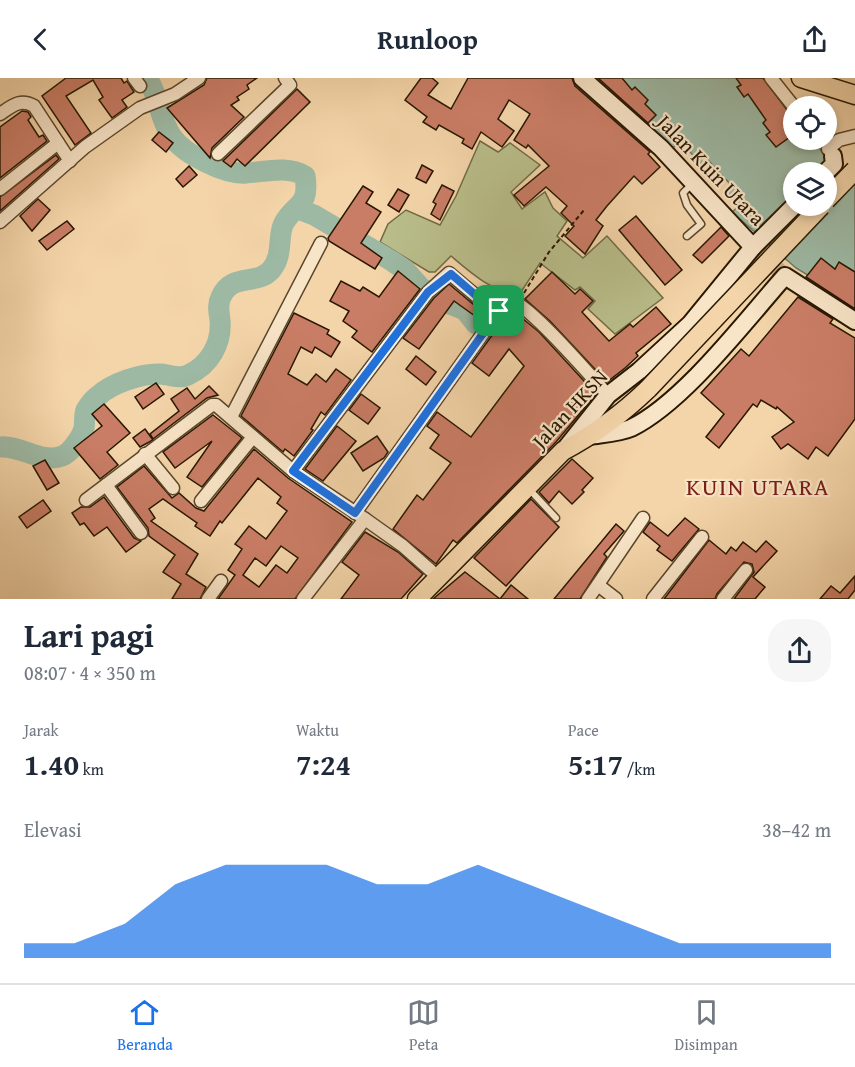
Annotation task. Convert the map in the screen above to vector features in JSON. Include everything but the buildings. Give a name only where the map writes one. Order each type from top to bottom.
[{"type":"main road","points":[[801,78],[855,95]]},
{"type":"main road","points":[[837,189],[855,170]]},
{"type":"main road","points":[[563,451],[590,436],[625,411],[812,216]]},
{"type":"main road","name":"Jalan HKSN","points":[[417,599],[563,451]]},
{"type":"street","points":[[0,222],[85,147],[144,107],[175,94],[199,78]]},
{"type":"street","points":[[218,154],[290,85],[285,78]]},
{"type":"street","name":"Jalan Kuin Utara","points":[[582,78],[645,132],[693,184],[756,244]]},
{"type":"street","points":[[771,78],[786,96]]},
{"type":"street","points":[[0,114],[18,102],[27,102],[34,106],[70,161]]},
{"type":"street","points":[[828,156],[839,140],[855,136]]},
{"type":"street","points":[[0,189],[58,143]]},
{"type":"street","name":"Jalan HKSN","points":[[563,451],[608,395],[690,324],[756,244],[784,216]]},
{"type":"street","points":[[231,417],[321,243]]},
{"type":"street","points":[[293,471],[428,292],[447,275],[451,274],[494,311],[499,311]]},
{"type":"street","points":[[590,436],[630,429],[665,406],[785,276],[855,321]]},
{"type":"street","points":[[303,599],[508,299],[519,304],[551,333],[608,395]]},
{"type":"street","points":[[86,500],[212,405],[220,407],[293,471],[403,546],[438,577]]},
{"type":"street","points":[[201,501],[252,437]]},
{"type":"street","points":[[145,454],[173,488]]},
{"type":"street","points":[[106,485],[141,533]]},
{"type":"street","points":[[588,599],[643,518]]},
{"type":"street","points":[[653,599],[702,537]]},
{"type":"street","points":[[723,599],[746,570]]},
{"type":"street","points":[[208,599],[221,581]]},
{"type":"street","points":[[598,585],[616,599]]},
{"type":"lane","points":[[687,236],[701,224],[687,205],[683,193],[693,184]]},
{"type":"lane","points":[[527,486],[556,518]]},
{"type":"path","points":[[519,304],[549,252],[584,210]]},
{"type":"green space","points":[[480,141],[498,152],[510,143],[540,165],[511,192],[522,209],[545,192],[553,208],[567,221],[557,236],[583,258],[607,236],[663,298],[615,334],[588,309],[595,301],[580,287],[575,290],[540,263],[519,295],[491,286],[451,256],[435,272],[429,272],[380,242],[388,224],[406,210],[440,225],[456,196]]},
{"type":"shaded area","points":[[600,78],[757,78],[783,106],[783,150],[821,150],[829,162],[783,162],[783,216],[837,216],[837,168],[855,178],[855,304],[796,268],[732,212],[739,206],[725,191],[731,185],[708,160],[702,165],[680,141],[673,148]]},
{"type":"waterway","points":[[0,447],[8,447],[46,458],[62,456],[79,440],[84,428],[86,410],[104,391],[119,383],[145,375],[161,374],[178,377],[196,371],[217,345],[221,297],[231,284],[265,275],[271,270],[278,258],[284,223],[300,204],[305,194],[305,176],[298,173],[284,170],[246,173],[227,171],[186,150],[178,144],[168,130],[155,93],[147,78]]},
{"type":"waterway","points":[[298,209],[314,215],[392,261],[405,270],[422,289],[465,310],[476,324]]},
{"type":"tunnel","points":[[753,247],[785,276]]},
{"type":"district","name":"KUIN UTARA","points":[[758,487]]},
{"type":"route","points":[[449,273],[494,311],[499,311],[355,513],[293,471],[428,292],[449,273]]}]
